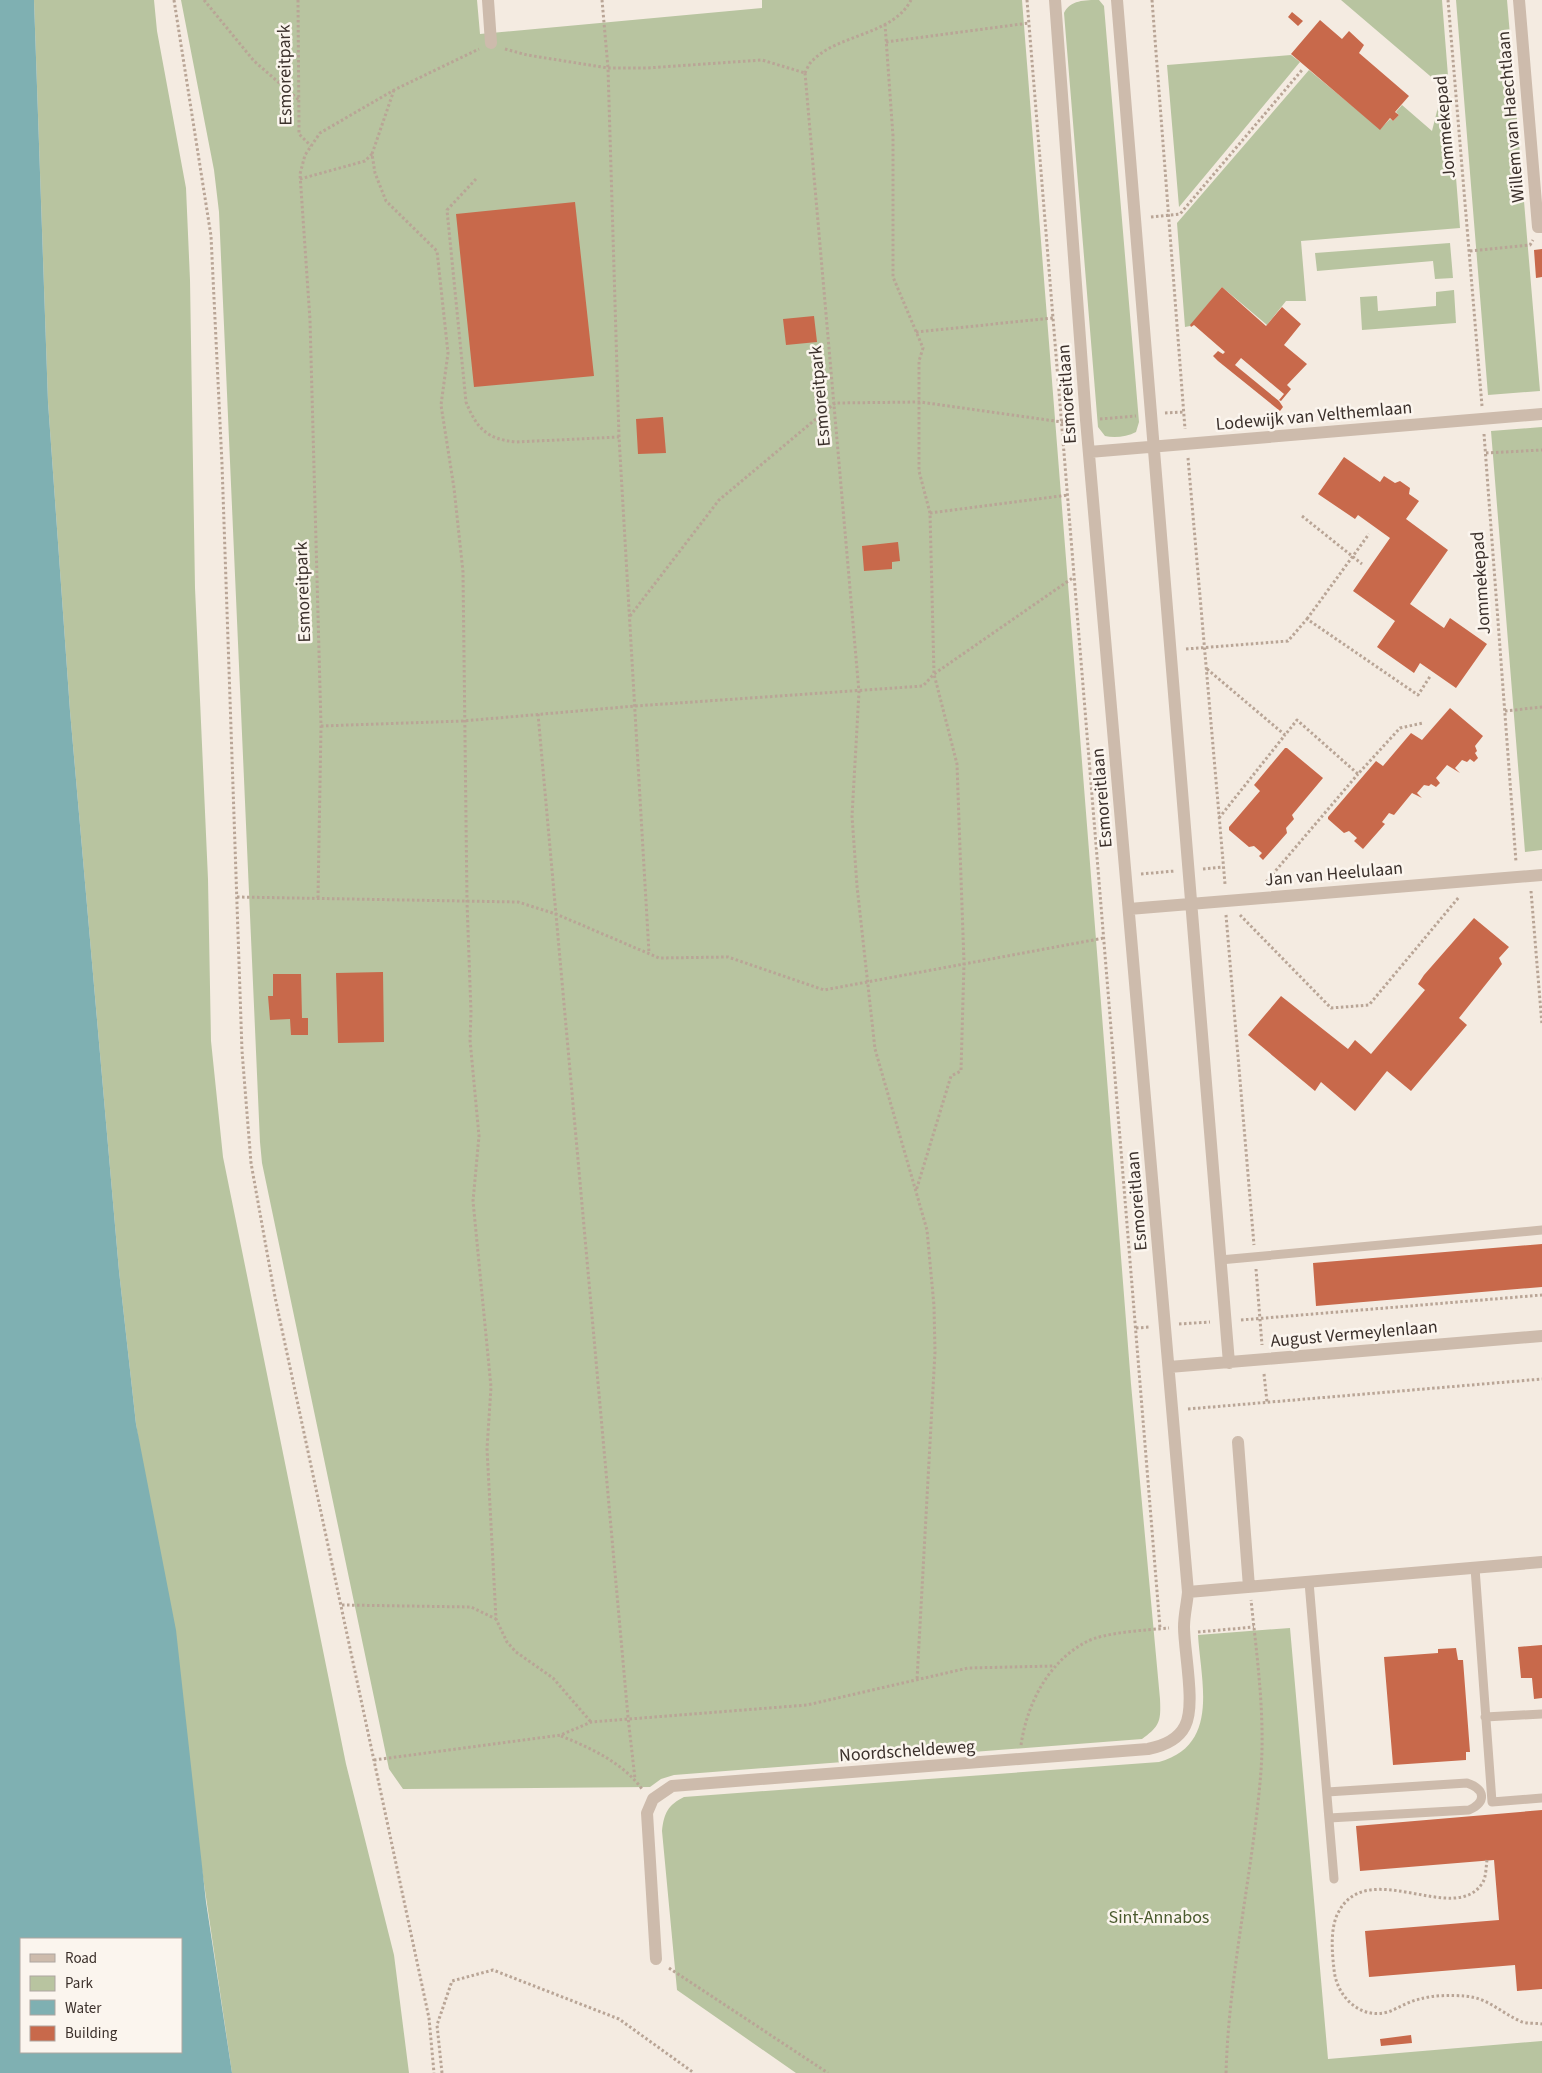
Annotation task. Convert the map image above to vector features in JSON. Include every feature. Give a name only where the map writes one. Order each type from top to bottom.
[{"type":"street","points":[[488,0],[491,43]]},
{"type":"street","name":"Esmoreitlaan","points":[[1055,0],[1086,420],[1188,1592]]},
{"type":"street","points":[[1117,0],[1228,1362]]},
{"type":"street","name":"Willem van Haechtlaan","points":[[1519,0],[1540,227]]},
{"type":"street","name":"Lodewijk van Velthemlaan","points":[[1089,452],[1542,414]]},
{"type":"street","name":"Jan van Heelulaan","points":[[1129,909],[1530,876]]},
{"type":"street","name":"August Vermeylenlaan","points":[[1169,1367],[1542,1336]]},
{"type":"street","points":[[1238,1442],[1249,1587]]},
{"type":"street","points":[[1188,1592],[1542,1562]]},
{"type":"street","name":"Noordscheldeweg","points":[[656,1959],[646,1824],[653,1799],[665,1789],[672,1786],[1018,1760],[1148,1749],[1162,1746],[1178,1736],[1186,1725],[1190,1710],[1184,1626],[1188,1592]]},
{"type":"lane","points":[[1220,1260],[1542,1230]]},
{"type":"lane","points":[[1475,1568],[1492,1802],[1542,1798]]},
{"type":"lane","points":[[1309,1582],[1334,1879]]},
{"type":"lane","points":[[1485,1717],[1542,1714]]},
{"type":"lane","points":[[1327,1792],[1467,1783],[1475,1786],[1481,1792],[1482,1800],[1478,1806],[1469,1810],[1329,1818]]},
{"type":"path","points":[[174,0],[210,227],[222,464],[243,1061],[251,1163],[275,1298],[342,1605],[428,2018],[434,2073]]},
{"type":"path","points":[[204,0],[254,61],[300,100]]},
{"type":"path","name":"Esmoreitpark","points":[[298,0],[299,134],[311,146]]},
{"type":"path","points":[[602,0],[608,68],[619,437],[648,953]]},
{"type":"path","points":[[491,43],[527,55],[608,68],[647,68],[762,60],[805,73],[812,60],[824,52],[885,24],[898,16],[911,0]]},
{"type":"path","points":[[1027,0],[1160,1628]]},
{"type":"path","points":[[1152,0],[1185,429],[1195,428]]},
{"type":"path","name":"Jommekepad","points":[[1448,0],[1486,453],[1516,860],[1530,876],[1542,1025]]},
{"type":"path","points":[[886,42],[1029,23]]},
{"type":"path","points":[[885,24],[893,136],[892,277],[923,348],[920,361],[919,471],[930,513],[934,674],[957,764],[964,963],[961,1072],[951,1076],[916,1192]]},
{"type":"path","name":"Esmoreitpark","points":[[318,898],[320,726],[310,320],[300,179],[304,155],[320,133],[394,90],[491,43]]},
{"type":"path","points":[[1135,218],[1180,214],[1302,70]]},
{"type":"path","name":"Esmoreitpark","points":[[805,73],[860,692],[852,816],[857,886],[875,1049],[927,1230],[934,1306],[935,1352],[917,1680]]},
{"type":"path","points":[[300,179],[365,161],[372,154],[394,90]]},
{"type":"path","points":[[372,154],[375,173],[386,201],[437,252],[448,353],[441,404],[454,488],[463,572],[466,902],[471,1012],[470,1040],[479,1136],[473,1201],[491,1387],[488,1449],[496,1619],[507,1642],[516,1652],[553,1678],[591,1722]]},
{"type":"path","points":[[476,179],[447,210],[466,402],[474,421],[484,432],[500,440],[516,442],[619,437]]},
{"type":"path","points":[[1470,251],[1530,245],[1540,227]]},
{"type":"path","points":[[916,332],[1053,318]]},
{"type":"path","points":[[630,616],[719,500],[835,403],[920,402],[1062,422],[1184,412]]},
{"type":"path","points":[[1476,405],[1490,404]]},
{"type":"path","points":[[1187,444],[1267,1402]]},
{"type":"path","points":[[1486,453],[1542,450]]},
{"type":"path","points":[[930,513],[1068,495]]},
{"type":"path","points":[[1302,516],[1362,564]]},
{"type":"path","points":[[1170,650],[1288,641],[1353,558],[1368,534]]},
{"type":"path","points":[[320,726],[463,721],[635,706],[860,692],[923,686],[934,674],[1074,577]]},
{"type":"path","points":[[1307,619],[1418,695],[1431,675]]},
{"type":"path","points":[[1207,668],[1285,735]]},
{"type":"path","points":[[1505,711],[1542,707]]},
{"type":"path","points":[[538,714],[635,1779],[587,1746],[561,1735]]},
{"type":"path","points":[[1219,818],[1296,720],[1358,774]]},
{"type":"path","points":[[1252,899],[1358,774],[1400,728],[1423,723]]},
{"type":"path","points":[[1506,861],[1525,860]]},
{"type":"path","points":[[1099,877],[1223,867]]},
{"type":"path","points":[[1259,882],[1278,880]]},
{"type":"path","points":[[1225,901],[1331,1008],[1368,1005],[1474,880]]},
{"type":"path","points":[[1224,884],[1233,884]]},
{"type":"path","points":[[237,897],[518,902],[556,914],[659,958],[728,957],[824,990],[1104,938]]},
{"type":"path","points":[[1136,1328],[1542,1295]]},
{"type":"path","points":[[1172,1410],[1542,1379]]},
{"type":"path","points":[[1226,2073],[1236,1953],[1255,1835],[1261,1768],[1261,1686],[1249,1587]]},
{"type":"path","points":[[342,1605],[471,1607],[496,1619]]},
{"type":"path","points":[[1018,1760],[1024,1725],[1038,1692],[1054,1666],[1087,1642],[1129,1632],[1160,1628],[1184,1626],[1195,1632],[1254,1626]]},
{"type":"path","points":[[374,1760],[561,1735],[591,1722],[628,1717],[807,1705],[968,1668],[1054,1666]]},
{"type":"path","points":[[1487,1860],[1484,1881],[1474,1893],[1454,1899],[1387,1889],[1361,1893],[1349,1900],[1338,1913],[1334,1936],[1335,1982],[1345,2000],[1365,2012],[1386,2012],[1420,1999],[1465,1996],[1485,1999],[1521,2022],[1542,2024]]},
{"type":"path","points":[[656,1959],[828,2073]]},
{"type":"path","points":[[442,2073],[437,2025],[452,1981],[493,1970],[619,2019],[694,2073]]},
{"type":"green space","points":[[34,0],[154,0],[157,31],[186,188],[190,280],[195,588],[208,879],[211,1041],[223,1157],[346,1764],[394,1955],[409,2073],[232,2073],[136,1424],[119,1271],[70,711],[48,402]]},
{"type":"green space","points":[[181,0],[477,0],[480,34],[762,8],[762,0],[1022,0],[1131,1384],[1160,1699],[1158,1722],[1153,1730],[1142,1739],[674,1775],[661,1779],[650,1787],[403,1789],[389,1769],[262,1163],[219,212],[214,170]]},
{"type":"green space","points":[[1099,0],[1104,6],[1139,422],[1136,432],[1116,437],[1105,436],[1098,427],[1064,13],[1074,3]]},
{"type":"green space","points":[[1341,0],[1442,0],[1460,228],[1301,241],[1306,301],[1286,301],[1267,325],[1222,287],[1190,326],[1185,327],[1177,223],[1309,70],[1380,129],[1390,119],[1393,121],[1399,115],[1396,112],[1402,105],[1432,131],[1443,87]]},
{"type":"green space","points":[[1456,0],[1507,0],[1540,391],[1488,395]]},
{"type":"green space","points":[[1291,55],[1300,62],[1179,207],[1167,65]]},
{"type":"green space","points":[[1450,243],[1453,278],[1435,279],[1433,261],[1317,271],[1315,253]]},
{"type":"green space","points":[[1454,290],[1456,323],[1362,330],[1360,297],[1377,296],[1378,311],[1436,306],[1436,292]]},
{"type":"green space","points":[[1542,427],[1542,850],[1525,852],[1491,431]]},
{"type":"green space","name":"Sint-Annabos","points":[[1290,1628],[1328,2059],[1542,2041],[1542,2073],[796,2073],[677,1990],[662,1831],[668,1810],[684,1797],[1159,1762],[1178,1754],[1191,1742],[1199,1727],[1203,1692],[1198,1635]]},
{"type":"water","points":[[0,0],[34,0],[48,402],[70,711],[119,1271],[136,1424],[176,1630],[206,1902],[232,2073],[0,2073]]},
{"type":"building","points":[[1292,12],[1303,21],[1298,26],[1288,17]]},
{"type":"building","points":[[1320,20],[1342,39],[1349,31],[1364,45],[1359,53],[1409,96],[1395,112],[1399,115],[1393,121],[1390,118],[1380,130],[1291,54]]},
{"type":"building","points":[[575,202],[594,376],[474,387],[456,214]]},
{"type":"building","points":[[1542,249],[1542,277],[1536,278],[1534,250]]},
{"type":"building","points":[[1222,287],[1266,326],[1282,307],[1301,324],[1284,345],[1307,364],[1287,385],[1291,389],[1281,401],[1279,400],[1284,394],[1241,358],[1235,365],[1279,401],[1283,407],[1280,411],[1218,361],[1213,356],[1218,351],[1223,354],[1225,352],[1194,325],[1191,327],[1190,325]]},
{"type":"building","points":[[814,316],[817,342],[786,345],[783,319]]},
{"type":"building","points":[[663,417],[666,453],[638,454],[636,419]]},
{"type":"building","points":[[1344,457],[1380,482],[1384,476],[1395,483],[1400,481],[1410,488],[1409,494],[1419,501],[1406,519],[1448,550],[1410,604],[1444,628],[1450,618],[1487,644],[1456,688],[1420,663],[1414,673],[1377,647],[1395,621],[1353,591],[1390,538],[1358,515],[1355,519],[1318,494]]},
{"type":"building","points":[[898,542],[900,561],[892,562],[892,569],[864,571],[862,546]]},
{"type":"building","points":[[1450,708],[1483,736],[1475,746],[1477,751],[1475,753],[1478,758],[1474,762],[1470,759],[1467,762],[1462,760],[1455,768],[1460,773],[1447,765],[1436,778],[1440,783],[1436,787],[1431,784],[1429,786],[1424,785],[1417,793],[1422,798],[1412,793],[1394,815],[1389,813],[1382,822],[1385,824],[1363,849],[1354,841],[1357,838],[1349,831],[1344,833],[1328,817],[1376,761],[1383,766],[1411,733],[1422,740]]},
{"type":"building","points":[[1285,748],[1323,778],[1292,815],[1294,819],[1286,828],[1287,833],[1263,860],[1259,856],[1262,853],[1254,846],[1249,847],[1229,830],[1229,827],[1260,791],[1254,785]]},
{"type":"building","points":[[1474,918],[1509,947],[1499,958],[1502,964],[1459,1018],[1467,1025],[1411,1091],[1387,1071],[1355,1111],[1321,1082],[1315,1091],[1248,1035],[1281,996],[1348,1049],[1355,1040],[1371,1054],[1425,990],[1418,984],[1424,975]]},
{"type":"building","points":[[383,972],[384,1042],[338,1043],[336,973]]},
{"type":"building","points":[[273,974],[301,974],[302,1018],[308,1018],[308,1035],[291,1035],[290,1019],[270,1020],[268,996],[273,996]]},
{"type":"building","points":[[1542,1244],[1542,1287],[1316,1306],[1313,1263]]},
{"type":"building","points":[[1542,1645],[1542,1698],[1534,1699],[1532,1678],[1521,1678],[1518,1647]]},
{"type":"building","points":[[1456,1648],[1458,1660],[1463,1660],[1470,1752],[1466,1752],[1466,1760],[1393,1765],[1384,1657],[1438,1653],[1438,1649]]},
{"type":"building","points":[[1542,1810],[1542,1989],[1517,1991],[1515,1965],[1369,1977],[1365,1931],[1499,1920],[1494,1860],[1360,1871],[1356,1826]]},
{"type":"building","points":[[1411,2035],[1412,2043],[1381,2046],[1380,2039]]}]
